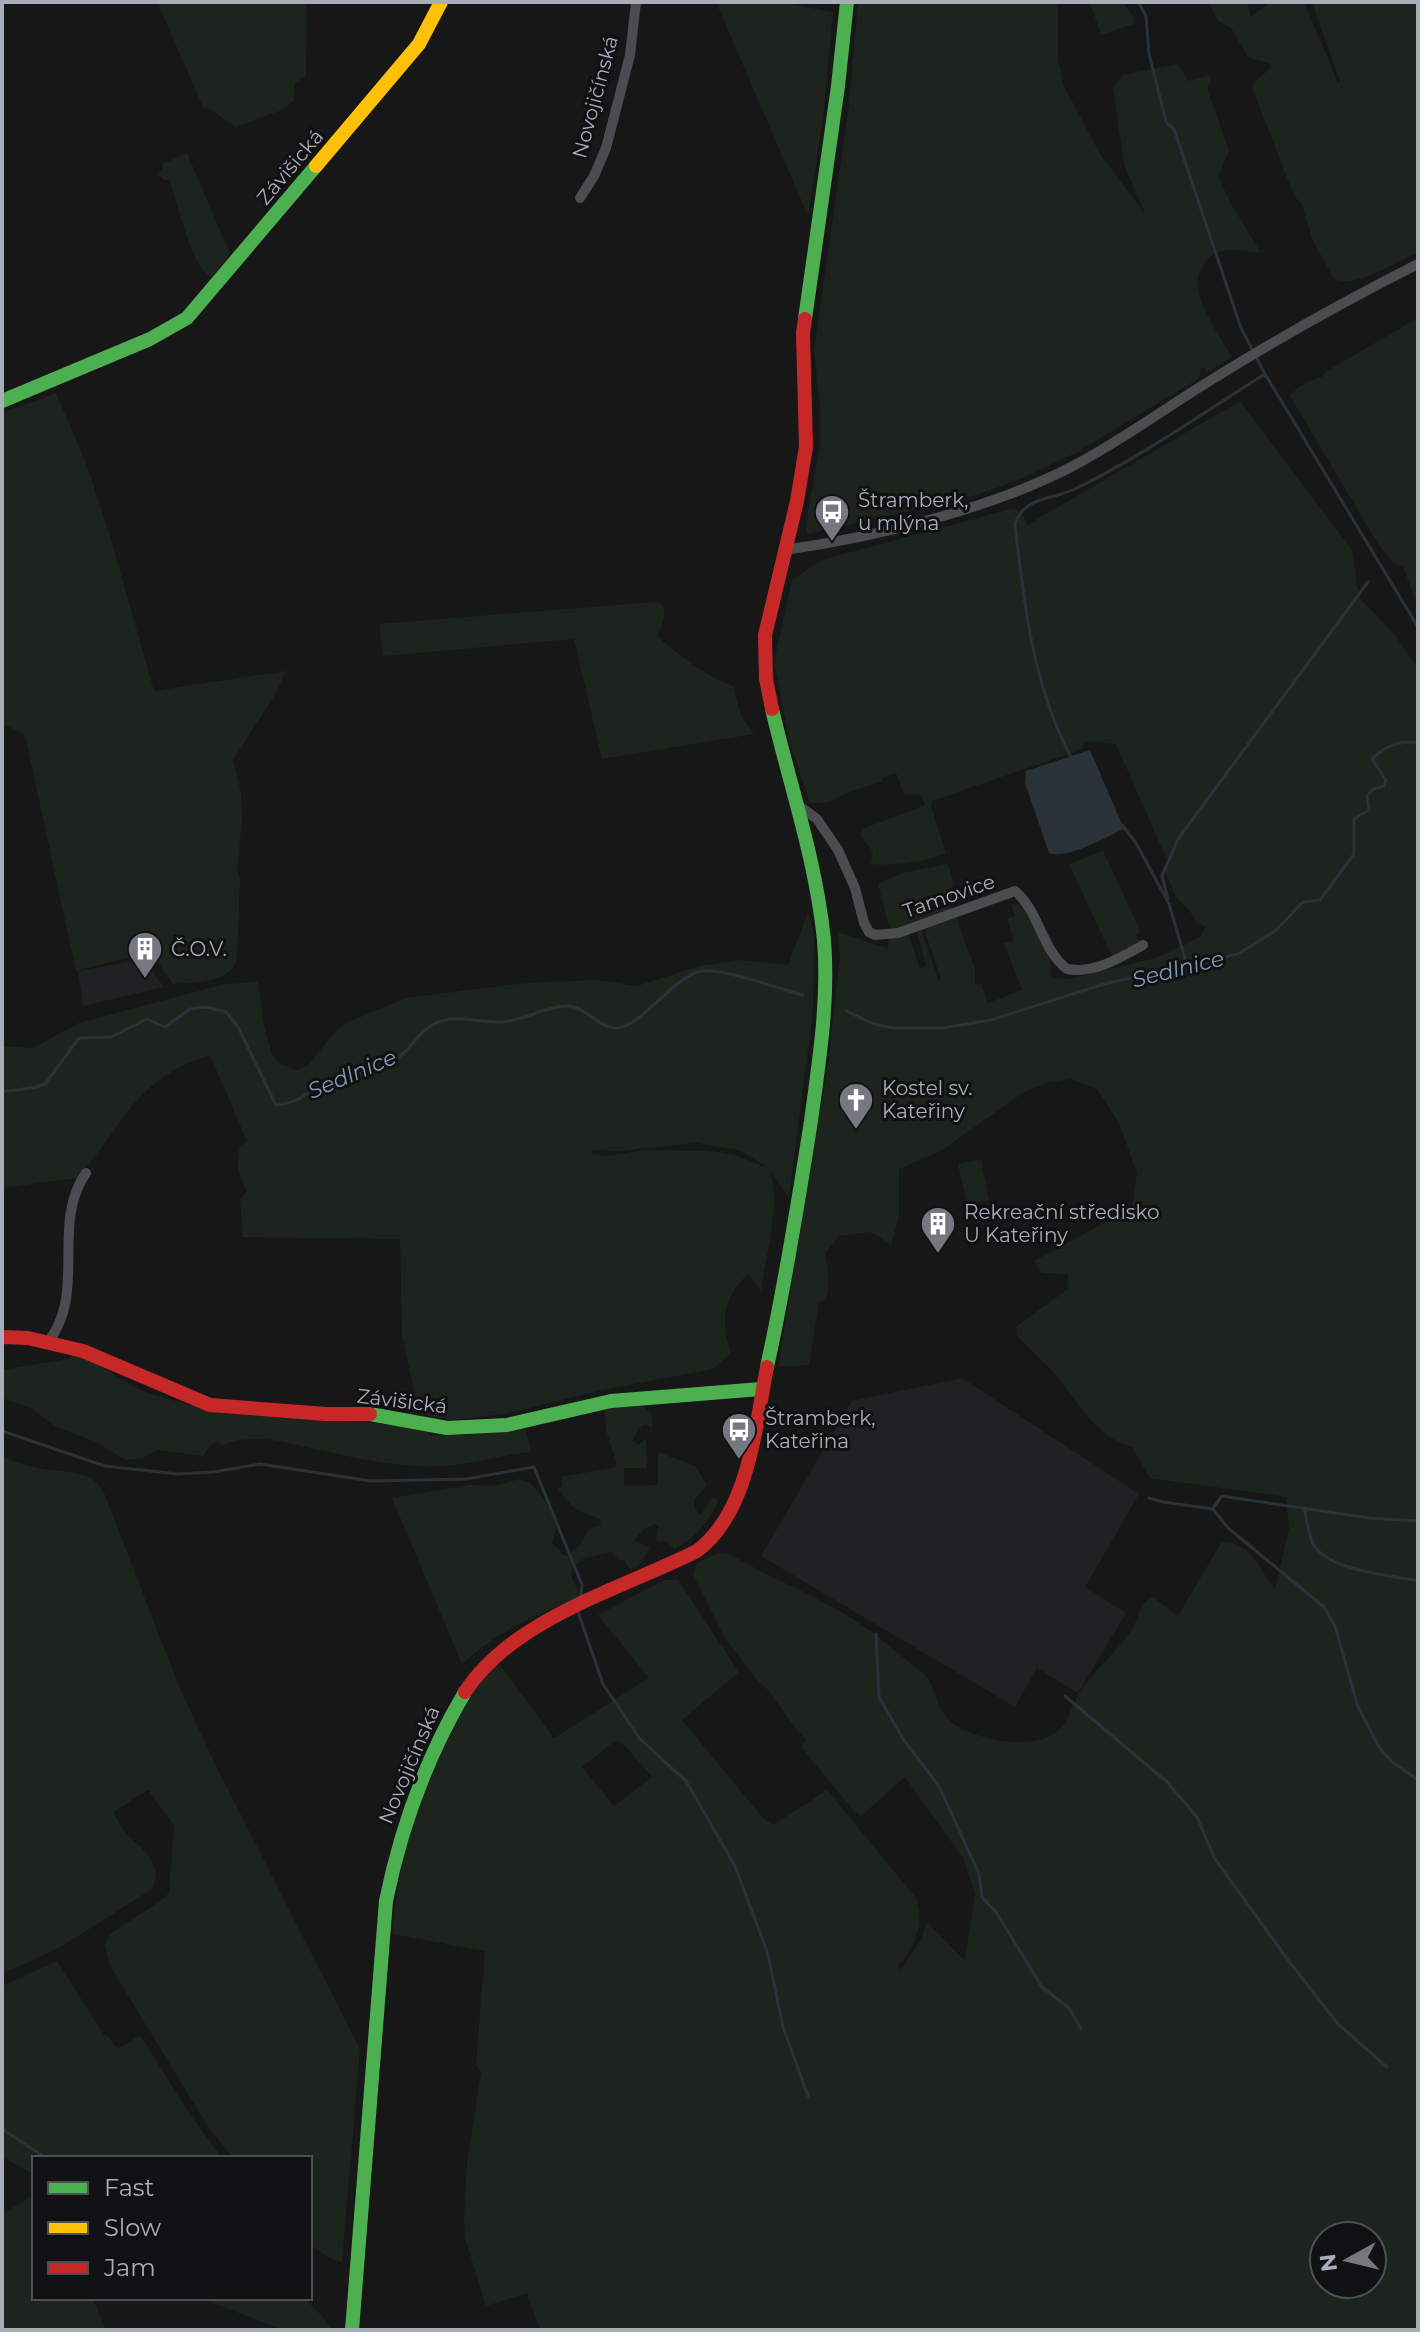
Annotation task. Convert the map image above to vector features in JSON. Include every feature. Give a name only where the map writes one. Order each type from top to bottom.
[{"type":"street","name":"Závišická","points":[[2,401],[150,339],[187,318],[419,44],[441,2]]},
{"type":"street","name":"Novojičínská","points":[[580,198],[606,148],[630,55],[636,2]]},
{"type":"street","name":"Novojičínská","points":[[352,2330],[386,1901],[399,1840],[442,1733],[479,1670],[510,1642],[688,1556],[711,1540],[730,1517],[738,1498],[766,1369],[799,1211],[825,1011],[824,942],[798,805],[768,698],[764,668],[765,635],[797,501],[806,447],[803,333],[847,2]]},
{"type":"street","points":[[785,550],[844,542],[956,510],[1004,496],[1072,467],[1331,308],[1418,264]]},
{"type":"street","name":"Tamovice","points":[[798,805],[817,819],[838,850],[855,888],[864,923],[875,935],[898,933],[1015,891],[1028,904],[1055,957],[1067,969],[1087,969],[1143,945]]},
{"type":"street","points":[[47,1343],[54,1335],[64,1311],[69,1210],[77,1186],[86,1173]]},
{"type":"street","name":"Závišická","points":[[2,1337],[28,1338],[83,1351],[210,1405],[326,1414],[370,1414],[447,1428],[507,1425],[611,1401],[761,1389]]},
{"type":"shaded area","points":[[157,2],[307,2],[306,76],[295,83],[294,101],[282,110],[236,127],[208,108],[204,109]]},
{"type":"shaded area","points":[[716,2],[779,2],[833,12],[823,118],[808,216]]},
{"type":"shaded area","points":[[858,2],[1058,2],[1058,60],[1064,86],[1100,154],[1145,214],[1124,164],[1113,88],[1122,75],[1178,64],[1188,81],[1211,75],[1207,88],[1229,151],[1218,176],[1261,253],[1218,252],[1200,272],[1197,284],[1203,306],[1232,357],[1206,373],[1205,367],[1200,369],[1201,376],[1193,382],[1076,453],[1016,481],[970,497],[808,534],[808,512],[820,445],[814,350],[849,105]]},
{"type":"shaded area","points":[[1090,2],[1122,2],[1133,16],[1134,24],[1101,35]]},
{"type":"shaded area","points":[[1209,2],[1247,2],[1251,17],[1270,2],[1304,2],[1340,82],[1312,2],[1418,2],[1418,253],[1365,277],[1343,281],[1334,279],[1312,239],[1302,204],[1291,188],[1253,90],[1254,82],[1271,68],[1270,64],[1248,57],[1231,28],[1218,21]]},
{"type":"shaded area","points":[[187,153],[230,254],[212,277],[204,271],[191,248],[169,180],[158,174],[163,164]]},
{"type":"shaded area","points":[[1418,318],[1418,606],[1403,567],[1394,564],[1378,544],[1290,396],[1304,384],[1322,377],[1325,372]]},
{"type":"shaded area","points":[[56,393],[87,466],[154,691],[286,671],[276,693],[233,760],[241,793],[242,821],[237,869],[240,879],[237,957],[229,972],[212,980],[173,984],[151,952],[76,971],[25,735],[2,723],[2,413]]},
{"type":"shaded area","points":[[1240,401],[1352,550],[1359,597],[1394,634],[1418,668],[1418,2330],[541,2330],[528,2293],[486,2306],[465,2238],[467,2163],[481,2072],[476,2065],[485,1951],[392,1934],[402,1866],[417,1810],[461,1711],[487,1673],[499,1664],[554,1738],[649,1678],[598,1615],[664,1580],[678,1580],[739,1672],[682,1720],[763,1818],[773,1825],[827,1790],[916,1898],[919,1925],[914,1943],[898,1966],[901,1970],[921,1939],[927,1922],[965,1961],[975,1893],[963,1858],[905,1777],[861,1816],[854,1811],[801,1747],[806,1739],[725,1638],[693,1575],[696,1564],[709,1556],[726,1552],[827,1604],[867,1629],[922,1672],[928,1678],[940,1708],[952,1723],[986,1738],[1016,1742],[1044,1739],[1064,1724],[1080,1691],[1125,1639],[1148,1600],[1153,1597],[1178,1616],[1221,1543],[1239,1545],[1246,1550],[1275,1589],[1289,1529],[1286,1497],[1150,1478],[1132,1447],[1101,1429],[1056,1375],[1017,1336],[1016,1327],[1068,1289],[1068,1274],[1042,1273],[1034,1261],[1132,1208],[1137,1173],[1119,1123],[1097,1089],[1072,1079],[1048,1082],[1024,1092],[941,1151],[899,1169],[899,1216],[891,1245],[871,1232],[839,1236],[825,1253],[828,1289],[825,1300],[819,1302],[809,1365],[778,1367],[829,1057],[840,955],[838,932],[887,948],[889,939],[908,933],[920,969],[926,966],[918,935],[921,930],[939,981],[941,979],[925,932],[930,926],[956,917],[975,969],[975,985],[981,984],[988,1003],[1022,990],[1004,943],[1014,941],[1007,919],[1015,916],[1011,904],[1018,905],[1022,901],[1050,957],[1051,978],[1069,979],[1156,958],[1200,937],[1206,927],[1197,923],[1177,899],[1163,867],[1168,862],[1116,744],[1084,741],[1077,751],[932,801],[946,853],[919,861],[871,864],[873,852],[861,836],[862,829],[925,805],[921,795],[904,794],[896,773],[825,803],[810,803],[789,740],[774,662],[792,580],[822,560],[1014,508],[1024,517],[1027,525]],"holes":[[[616,1740],[652,1777],[614,1806],[582,1767]]]},
{"type":"shaded area","points":[[654,602],[662,604],[664,608],[658,636],[661,640],[704,672],[733,686],[741,715],[754,734],[602,759],[574,639],[383,656],[379,624]]},
{"type":"shaded area","points":[[1090,750],[1124,829],[1076,851],[1049,853],[1025,783],[1026,771]]},
{"type":"shaded area","points":[[1103,851],[1141,932],[1136,935],[1139,941],[1131,950],[1115,957],[1069,864]]},
{"type":"shaded area","points":[[947,864],[952,883],[951,909],[890,930],[878,884],[903,873]]},
{"type":"shaded area","points":[[808,912],[814,933],[813,1011],[789,1198],[770,1170],[774,1199],[772,1230],[761,1291],[748,1274],[733,1292],[725,1319],[731,1353],[713,1369],[602,1390],[504,1414],[453,1420],[419,1414],[402,1335],[400,1239],[243,1237],[240,1200],[247,1191],[240,1175],[238,1159],[240,1146],[247,1141],[210,1055],[184,1066],[146,1091],[77,1178],[2,1188],[2,1046],[33,1048],[79,1023],[225,984],[258,982],[264,1026],[272,1054],[280,1064],[296,1070],[308,1066],[331,1036],[346,1023],[406,998],[527,983],[598,980],[637,986],[700,966],[740,960],[788,965]],"holes":[[[697,1143],[739,1150],[770,1169],[735,1155],[712,1151],[644,1150],[607,1156],[592,1154],[591,1150],[619,1151]]]},
{"type":"shaded area","points":[[143,959],[164,987],[83,1006],[78,971]]},
{"type":"shaded area","points":[[981,1159],[989,1200],[967,1205],[958,1164]]},
{"type":"shaded area","points":[[72,1355],[95,1362],[146,1392],[212,1410],[398,1426],[428,1430],[430,1435],[467,1435],[525,1425],[531,1452],[458,1464],[415,1466],[254,1439],[222,1446],[217,1441],[203,1456],[157,1450],[143,1458],[125,1460],[96,1442],[55,1426],[33,1409],[2,1398],[2,1370],[68,1359]]},
{"type":"shaded area","points":[[962,1378],[1139,1494],[1085,1587],[1126,1613],[1078,1693],[1037,1668],[1015,1707],[761,1556],[852,1401]]},
{"type":"shaded area","points":[[640,1403],[653,1416],[652,1428],[646,1424],[641,1426],[632,1441],[639,1445],[646,1438],[647,1468],[624,1468],[624,1486],[658,1485],[658,1452],[695,1466],[707,1485],[694,1500],[695,1509],[700,1515],[713,1497],[718,1501],[710,1516],[695,1535],[675,1549],[664,1540],[658,1542],[655,1539],[659,1527],[655,1524],[644,1529],[634,1540],[650,1548],[638,1567],[630,1570],[624,1560],[618,1560],[611,1552],[584,1558],[572,1569],[572,1579],[581,1596],[503,1633],[462,1664],[392,1498],[470,1485],[495,1486],[519,1479],[530,1483],[545,1500],[556,1527],[552,1544],[561,1554],[568,1556],[580,1545],[589,1529],[600,1525],[601,1519],[581,1512],[568,1501],[558,1489],[562,1486],[561,1477],[616,1467],[606,1430],[605,1407]]},
{"type":"shaded area","points":[[2,1457],[34,1467],[82,1475],[103,1490],[178,1684],[214,1762],[360,2049],[342,2262],[329,2258],[312,2246],[312,2156],[231,2156],[209,2128],[110,1966],[105,1945],[110,1934],[166,1897],[169,1891],[174,1825],[148,1790],[114,1814],[125,1832],[153,1863],[155,1879],[152,1889],[59,1948],[2,1974]]},
{"type":"shaded area","points":[[57,1961],[104,2035],[115,2046],[119,2048],[140,2035],[187,2110],[221,2156],[32,2156],[32,2173],[2,2157],[2,1986]]},
{"type":"shaded area","points":[[32,2196],[32,2300],[94,2300],[106,2330],[2,2330],[2,2214]]},
{"type":"shaded area","points":[[205,2300],[306,2300],[332,2330],[283,2330]]},
{"type":"waterway","points":[[1138,2],[1146,16],[1149,54],[1166,122],[1174,129],[1241,328],[1265,374],[1418,627]]},
{"type":"waterway","points":[[1072,759],[1048,703],[1032,644],[1015,524],[1019,515],[1040,500],[1066,493],[1124,463],[1265,374]]},
{"type":"waterway","points":[[1168,899],[1162,876],[1178,839],[1368,582]]},
{"type":"waterway","name":"Sedlnice","points":[[846,1011],[874,1024],[892,1028],[943,1028],[991,1020],[1104,984],[1238,954],[1275,931],[1303,902],[1320,900],[1354,854],[1354,819],[1369,810],[1367,796],[1373,789],[1384,786],[1386,780],[1372,759],[1393,745],[1418,743]]},
{"type":"waterway","points":[[1122,825],[1136,843],[1169,904],[1187,965]]},
{"type":"waterway","name":"Sedlnice","points":[[2,1092],[45,1084],[79,1038],[111,1037],[147,1019],[165,1027],[190,1009],[206,1007],[226,1012],[238,1027],[276,1105],[300,1098],[331,1080],[387,1064],[401,1055],[428,1028],[449,1019],[502,1022],[567,1006],[604,1025],[617,1028],[637,1019],[680,982],[702,971],[737,976],[803,995]]},
{"type":"waterway","points":[[2,1431],[105,1466],[178,1474],[260,1464],[371,1481],[466,1479],[534,1467],[582,1585],[580,1601]]},
{"type":"waterway","points":[[1213,1508],[1222,1496],[1369,1518],[1418,1521]]},
{"type":"waterway","points":[[1149,1498],[1213,1509],[1228,1528],[1324,1607],[1335,1626],[1358,1707],[1379,1747],[1391,1761],[1418,1780]]},
{"type":"waterway","points":[[1304,1508],[1313,1544],[1321,1553],[1345,1566],[1418,1581]]},
{"type":"waterway","points":[[578,1612],[603,1684],[640,1739],[686,1781],[735,1866],[768,1954],[783,2027],[808,2096]]},
{"type":"waterway","points":[[876,1634],[879,1697],[903,1739],[939,1786],[979,1874],[982,1897],[996,1912],[1042,1987],[1069,2008],[1081,2029]]},
{"type":"waterway","points":[[1065,1696],[1167,1782],[1197,1817],[1215,1859],[1288,1960],[1338,2024],[1387,2067]]},
{"type":"waterway","points":[[2,2129],[43,2156]]},
{"type":"traffic: fast","points":[[805,319],[847,2]]},
{"type":"traffic: fast","points":[[2,401],[150,339],[187,318],[316,166]]},
{"type":"traffic: fast","points":[[767,1367],[811,1121],[825,986],[824,940],[815,881],[772,709]]},
{"type":"traffic: fast","points":[[370,1414],[447,1428],[507,1425],[611,1401],[761,1389]]},
{"type":"traffic: fast","points":[[352,2330],[386,1901],[416,1794],[438,1742],[465,1692]]},
{"type":"traffic: slow","points":[[316,166],[419,44],[441,2]]},
{"type":"traffic: jam","points":[[772,709],[766,679],[765,635],[797,501],[806,447],[805,319]]},
{"type":"traffic: jam","points":[[2,1337],[28,1338],[83,1351],[210,1405],[326,1414],[370,1414]]},
{"type":"traffic: jam","points":[[465,1692],[485,1667],[539,1625],[697,1551],[714,1534],[739,1492],[747,1467],[767,1367]]},
{"type":"place","name":"Štramberk, u mlýna","points":[[832,543]]},
{"type":"place","name":"Č.O.V.","points":[[145,980]]},
{"type":"place","name":"Kostel sv. Kateřiny","points":[[856,1131]]},
{"type":"place","name":"Rekreační středisko U Kateřiny","points":[[938,1255]]},
{"type":"place","name":"Štramberk, Kateřina","points":[[739,1461]]}]
